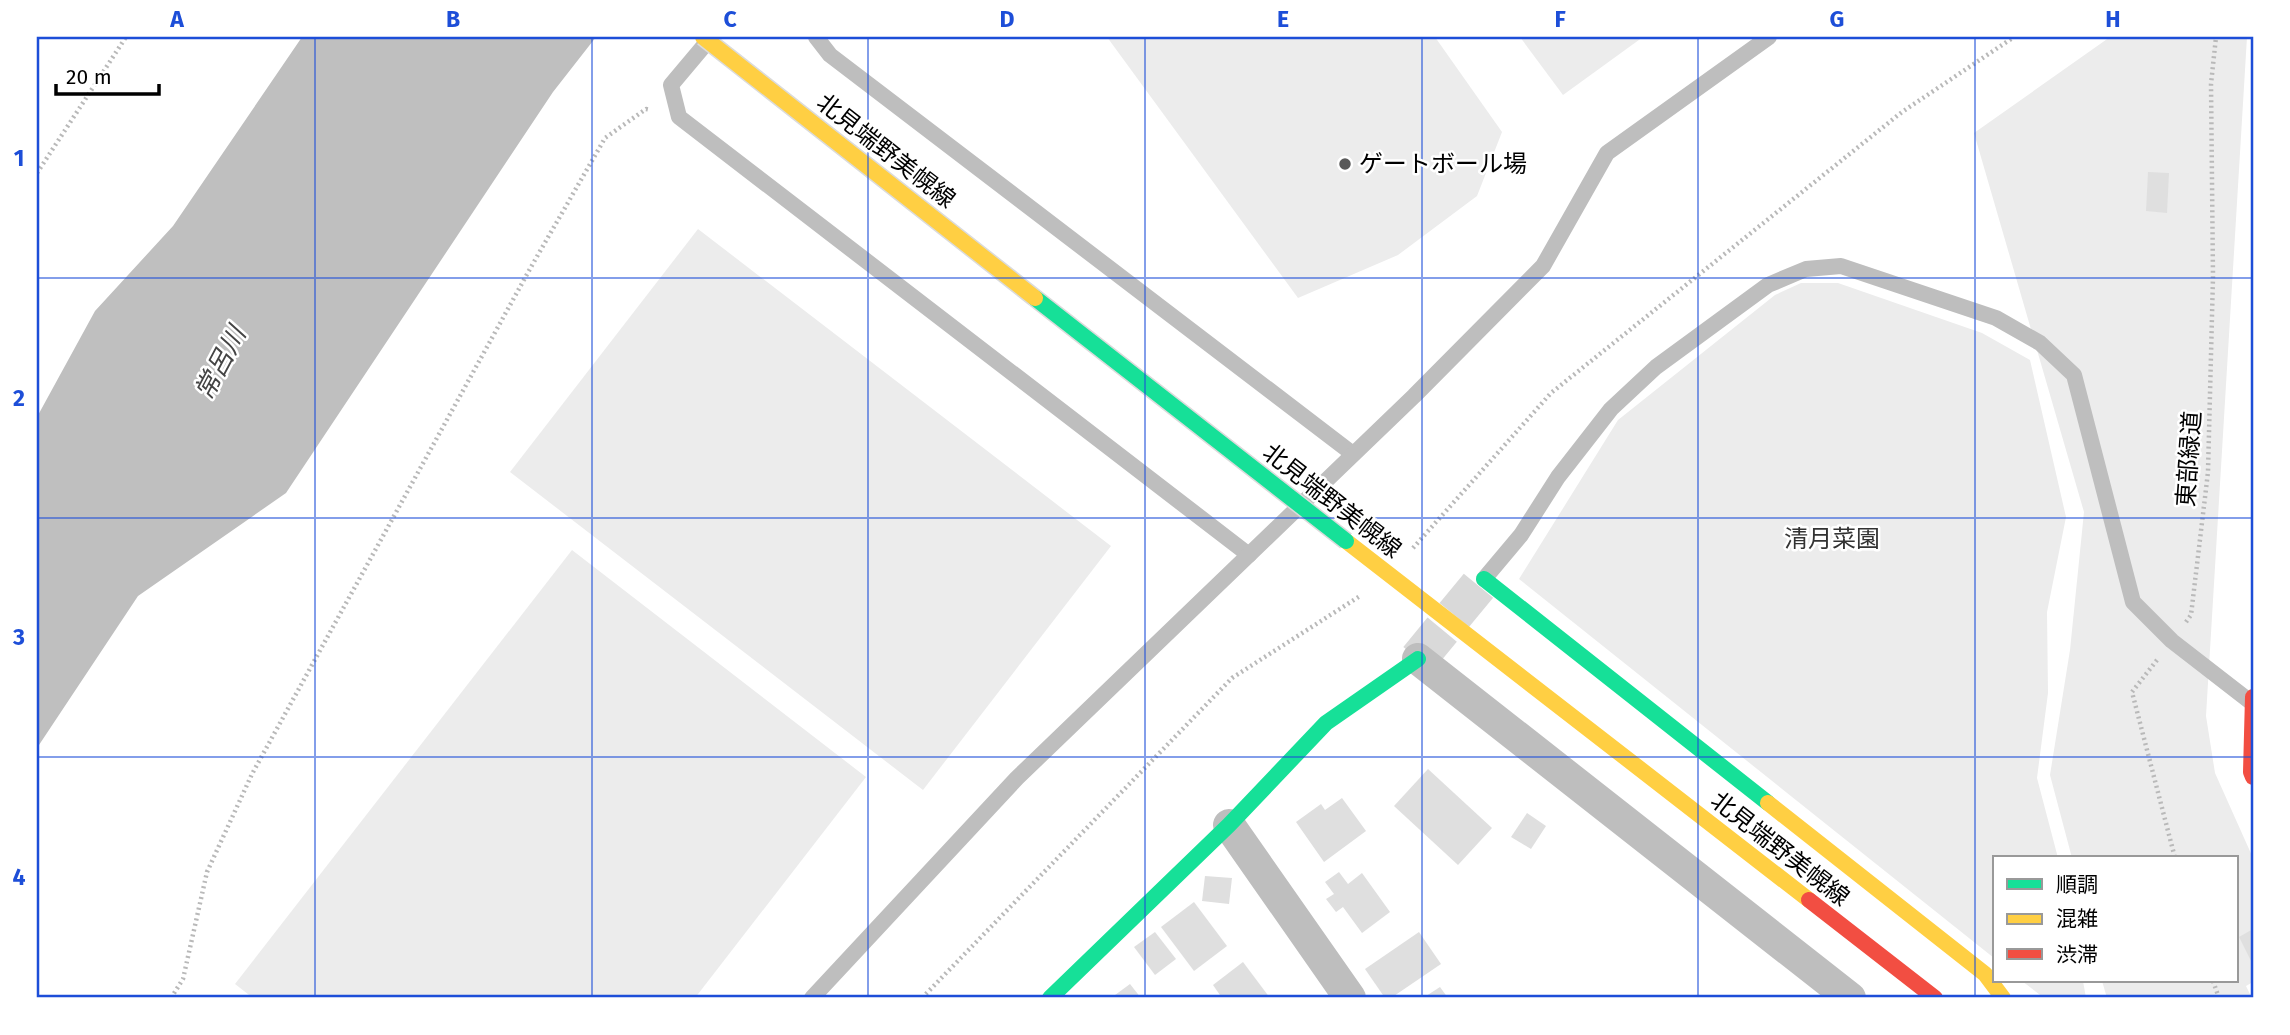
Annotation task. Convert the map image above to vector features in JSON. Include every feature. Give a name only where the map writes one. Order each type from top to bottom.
[{"type":"main road","name":"北見端野美幌線","points":[[703,37],[1935,998]]},
{"type":"main road","points":[[1484,579],[1985,974],[2003,998]]},
{"type":"main road","points":[[1056,996],[1326,723],[1418,659]]},
{"type":"main road","points":[[2253,700],[2253,777]]},
{"type":"street","points":[[1418,659],[1850,998]]},
{"type":"street","points":[[1228,825],[1350,998]]},
{"type":"lane","points":[[711,37],[671,85],[679,117],[1249,555]]},
{"type":"lane","points":[[816,37],[831,55],[1353,454]]},
{"type":"lane","points":[[812,998],[1017,778],[1353,454],[1543,266],[1607,153],[1769,37]]},
{"type":"lane","points":[[1484,579],[1521,535],[1558,477],[1611,409],[1656,367],[1768,285],[1806,268],[1841,266],[1996,318],[2040,343],[2074,374],[2133,602],[2172,641],[2253,700]]},
{"type":"path","points":[[37,173],[127,37]]},
{"type":"path","points":[[922,998],[1232,678],[1345,606],[1389,574],[1551,393],[1902,112],[2014,37]]},
{"type":"path","name":"東部緑道","points":[[2174,856],[2132,692],[2191,615],[2208,472],[2214,277],[2211,83],[2216,37]]},
{"type":"path","points":[[172,998],[183,979],[207,872],[252,774],[537,256],[605,138],[646,109],[679,117]]},
{"type":"green space","name":"ゲートボール場","points":[[1107,37],[1435,37],[1502,132],[1477,196],[1398,255],[1298,298]]},
{"type":"green space","points":[[1520,37],[1643,37],[1563,95]]},
{"type":"green space","points":[[2110,37],[2247,37],[2206,716],[2215,773],[2253,858],[2253,982],[2246,986],[2252,998],[2107,998],[2102,982],[2238,982],[2238,856],[2071,856],[2050,775],[2070,650],[2084,512],[1974,133]]},
{"type":"green space","points":[[698,229],[1111,546],[923,790],[510,472]]},
{"type":"green space","name":"清月菜園","points":[[1801,283],[1838,283],[1982,333],[2030,360],[2066,517],[2047,612],[2048,693],[2037,778],[2057,856],[1993,856],[1993,957],[1519,579],[1618,420],[1775,295]]},
{"type":"green space","points":[[572,550],[866,777],[695,998],[253,998],[235,984]]},
{"type":"green space","points":[[2023,982],[2083,982],[2086,998],[2044,998]]},
{"type":"water","name":"常呂川","points":[[302,37],[596,37],[553,92],[286,493],[138,596],[37,748],[37,417],[95,311],[173,226]]},
{"type":"building","points":[[2148,172],[2169,173],[2167,213],[2146,211]]},
{"type":"building","points":[[1428,769],[1492,828],[1458,865],[1394,806]]},
{"type":"building","points":[[1342,798],[1366,831],[1324,862],[1296,822],[1321,804],[1325,810]]},
{"type":"building","points":[[1527,813],[1546,826],[1531,849],[1511,837]]},
{"type":"building","points":[[1339,872],[1348,884],[1362,873],[1390,912],[1362,933],[1343,907],[1336,912],[1326,899],[1334,894],[1325,882]]},
{"type":"building","points":[[1205,876],[1232,878],[1229,904],[1202,901]]},
{"type":"building","points":[[1194,902],[1227,946],[1194,971],[1161,927]]},
{"type":"building","points":[[2253,929],[2253,965],[2239,937]]},
{"type":"building","points":[[1155,932],[1176,959],[1155,975],[1134,947]]},
{"type":"building","points":[[1419,932],[1441,964],[1391,998],[1385,998],[1365,969]]},
{"type":"building","points":[[1243,962],[1270,998],[1222,998],[1213,985]]},
{"type":"building","points":[[1130,984],[1141,998],[1111,998]]},
{"type":"building","points":[[1440,987],[1448,998],[1423,998]]},
{"type":"tunnel","points":[[1418,659],[1484,579]]},
{"type":"traffic: fast","points":[[1035,298],[1346,541]]},
{"type":"traffic: fast","points":[[1484,579],[1768,803]]},
{"type":"traffic: fast","points":[[1050,998],[1229,825],[1326,723],[1418,659]]},
{"type":"traffic: slow","points":[[703,37],[1035,298]]},
{"type":"traffic: slow","points":[[1346,541],[1809,900]]},
{"type":"traffic: slow","points":[[1768,803],[1985,974],[2003,998]]},
{"type":"traffic: jam","points":[[2253,697],[2253,777]]},
{"type":"traffic: jam","points":[[1809,900],[1935,998]]},
{"type":"place","name":"ゲートボール場","points":[[1345,164]]}]
